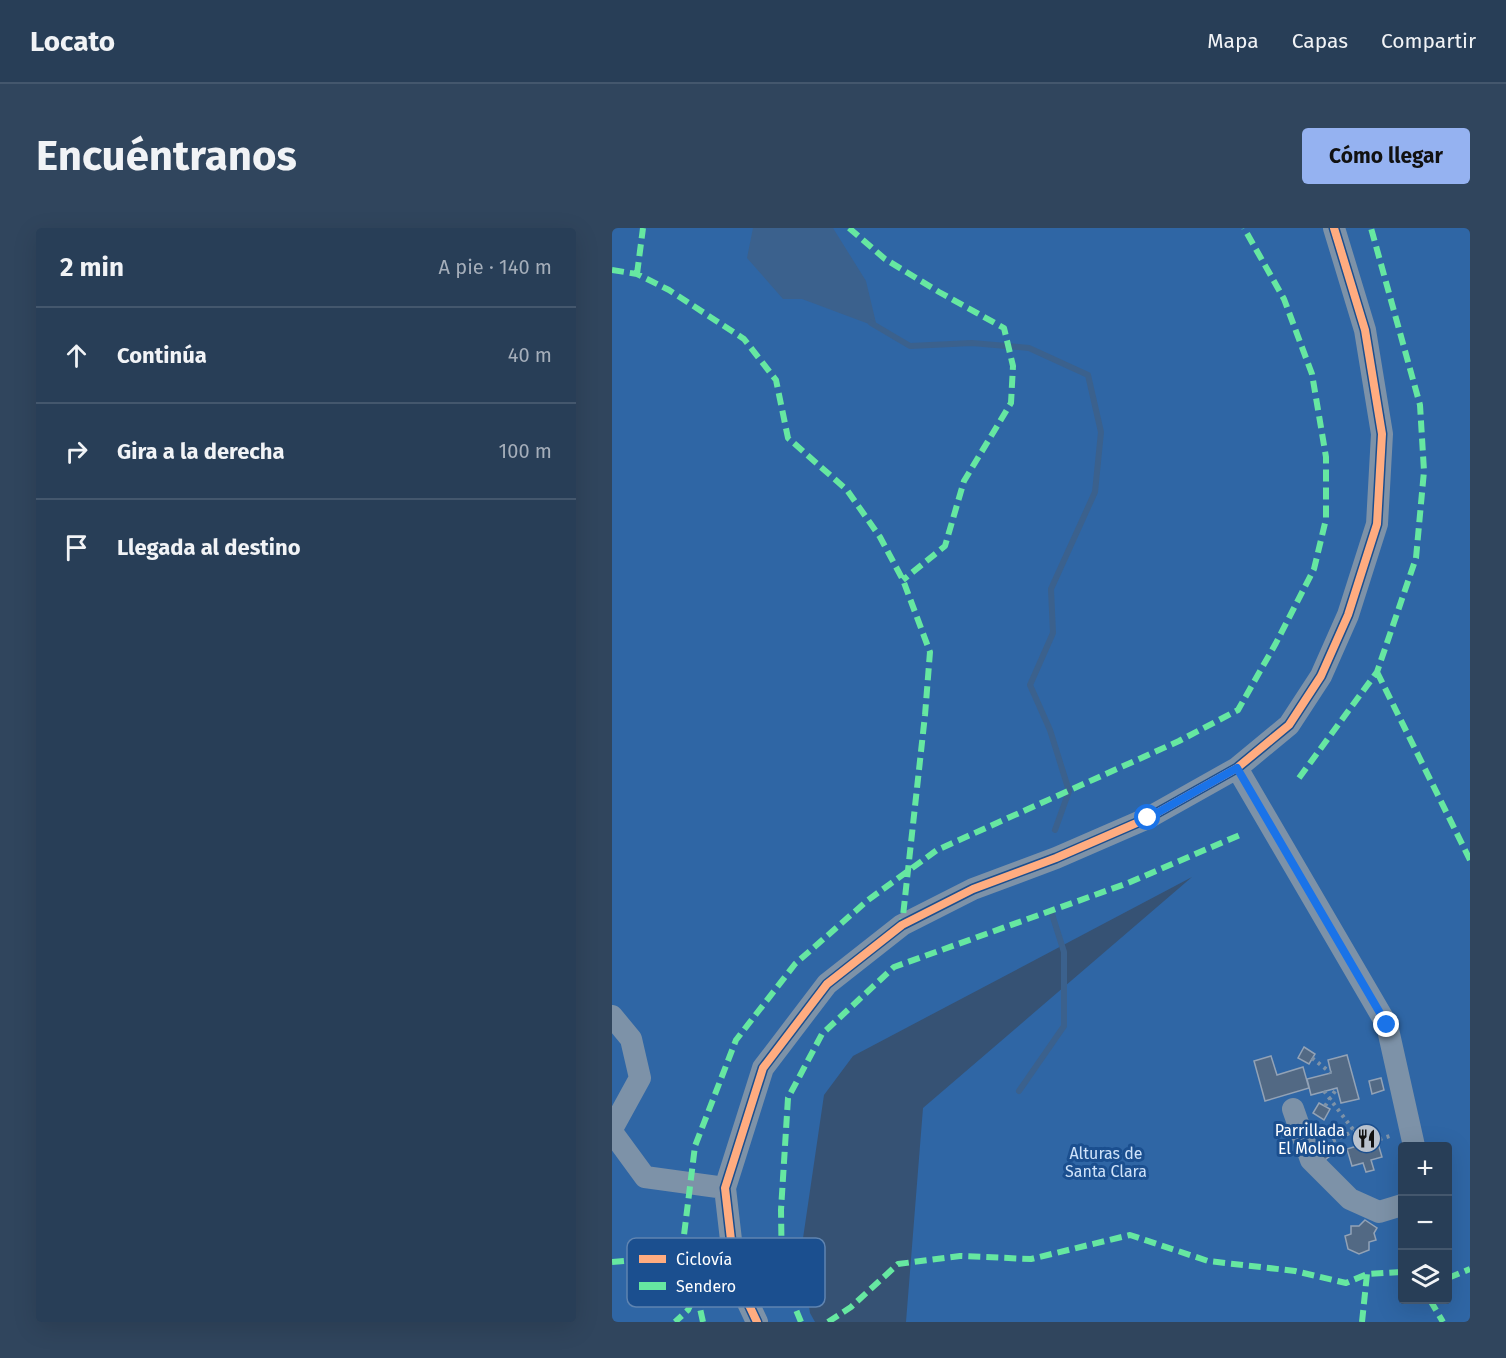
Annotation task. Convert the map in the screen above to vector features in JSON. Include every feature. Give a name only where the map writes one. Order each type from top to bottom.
[{"type":"street","points":[[731,1238],[725,1188],[763,1068],[827,984],[902,925],[973,889],[1056,858],[1148,818],[1237,768],[1289,725],[1322,676],[1348,615],[1377,525],[1382,434],[1365,330],[1334,228]]},
{"type":"street","points":[[1237,768],[1387,1025],[1413,1138]]},
{"type":"street","points":[[612,1016],[631,1039],[640,1078],[612,1131],[645,1177],[725,1188]]},
{"type":"street","points":[[1293,1109],[1311,1160],[1350,1199],[1379,1212],[1398,1206]]},
{"type":"street","points":[[750,1307],[757,1322]]},
{"type":"path","points":[[1312,1058],[1332,1073]]},
{"type":"path","points":[[1325,1106],[1337,1088]]},
{"type":"path","points":[[1324,1091],[1364,1144],[1413,1138]]},
{"type":"path","points":[[1323,1146],[1354,1131]]},
{"type":"green space","name":"Alturas de Santa Clara","points":[[612,228],[1470,228],[1470,1322],[906,1322],[923,1108],[1192,877],[853,1056],[824,1095],[803,1238],[627,1238],[627,1307],[809,1307],[815,1322],[612,1322]]},
{"type":"shaded area","points":[[753,228],[833,228],[866,281],[877,327],[802,299],[783,299],[747,258]]},
{"type":"building","points":[[1304,1047],[1315,1054],[1309,1064],[1298,1058]]},
{"type":"building","points":[[1347,1055],[1359,1099],[1341,1103],[1337,1088],[1311,1095],[1307,1079],[1331,1073],[1328,1060]]},
{"type":"building","points":[[1271,1056],[1277,1075],[1303,1067],[1309,1088],[1265,1101],[1254,1061]]},
{"type":"building","points":[[1381,1078],[1384,1090],[1372,1094],[1369,1081]]},
{"type":"building","points":[[1319,1103],[1330,1109],[1324,1120],[1313,1113]]},
{"type":"building","points":[[1377,1140],[1382,1157],[1371,1160],[1374,1170],[1366,1172],[1363,1163],[1352,1166],[1347,1149]]},
{"type":"building","points":[[1323,1146],[1330,1156],[1322,1162],[1315,1151]]},
{"type":"building","points":[[1365,1220],[1377,1228],[1374,1233],[1376,1240],[1369,1242],[1369,1250],[1359,1254],[1348,1249],[1345,1236],[1351,1234],[1351,1226],[1359,1226]]},
{"type":"waterway","points":[[871,323],[910,346],[972,343],[1029,348],[1088,375],[1101,432],[1095,492],[1051,589],[1053,633],[1030,685],[1050,730],[1069,791],[1055,830]]},
{"type":"waterway","points":[[1019,1091],[1064,1026],[1064,952],[1051,911]]},
{"type":"marked path","points":[[637,274],[643,228]]},
{"type":"marked path","points":[[849,228],[885,259],[1004,328],[1013,366],[1011,403],[964,481],[945,546],[903,580]]},
{"type":"marked path","points":[[685,1238],[695,1146],[736,1040],[795,964],[868,900],[937,850],[1179,741],[1238,710],[1276,643],[1314,569],[1326,519],[1326,457],[1312,374],[1284,299],[1244,228]]},
{"type":"marked path","points":[[1299,778],[1377,672],[1416,558],[1424,471],[1420,405],[1371,228]]},
{"type":"marked path","points":[[612,270],[637,274],[669,290],[744,339],[776,380],[788,438],[847,490],[880,537],[903,580],[930,652],[902,925]]},
{"type":"marked path","points":[[1377,672],[1470,860]]},
{"type":"marked path","points":[[781,1238],[788,1098],[822,1034],[894,967],[1128,883],[1242,834]]},
{"type":"marked path","points":[[828,1322],[851,1307],[898,1264],[960,1256],[1031,1259],[1130,1235],[1208,1261],[1295,1271],[1346,1283],[1367,1274],[1398,1272]]},
{"type":"marked path","points":[[612,1262],[627,1261]]},
{"type":"marked path","points":[[1452,1276],[1470,1269]]},
{"type":"marked path","points":[[1362,1322],[1367,1274]]},
{"type":"marked path","points":[[1432,1304],[1443,1322]]},
{"type":"marked path","points":[[675,1322],[689,1307]]},
{"type":"marked path","points":[[700,1307],[703,1322]]},
{"type":"marked path","points":[[795,1307],[801,1322]]},
{"type":"cycle path","points":[[731,1238],[725,1188],[763,1068],[827,984],[902,925],[973,889],[1056,858],[1148,818],[1237,768],[1289,725],[1321,676],[1348,615],[1377,524],[1382,434],[1365,330],[1334,228]]},
{"type":"cycle path","points":[[750,1307],[757,1322]]},
{"type":"place","name":"Parrillada El Molino","points":[[1366,1139]]},
{"type":"route","points":[[1148,818],[1237,768],[1387,1025]]}]
